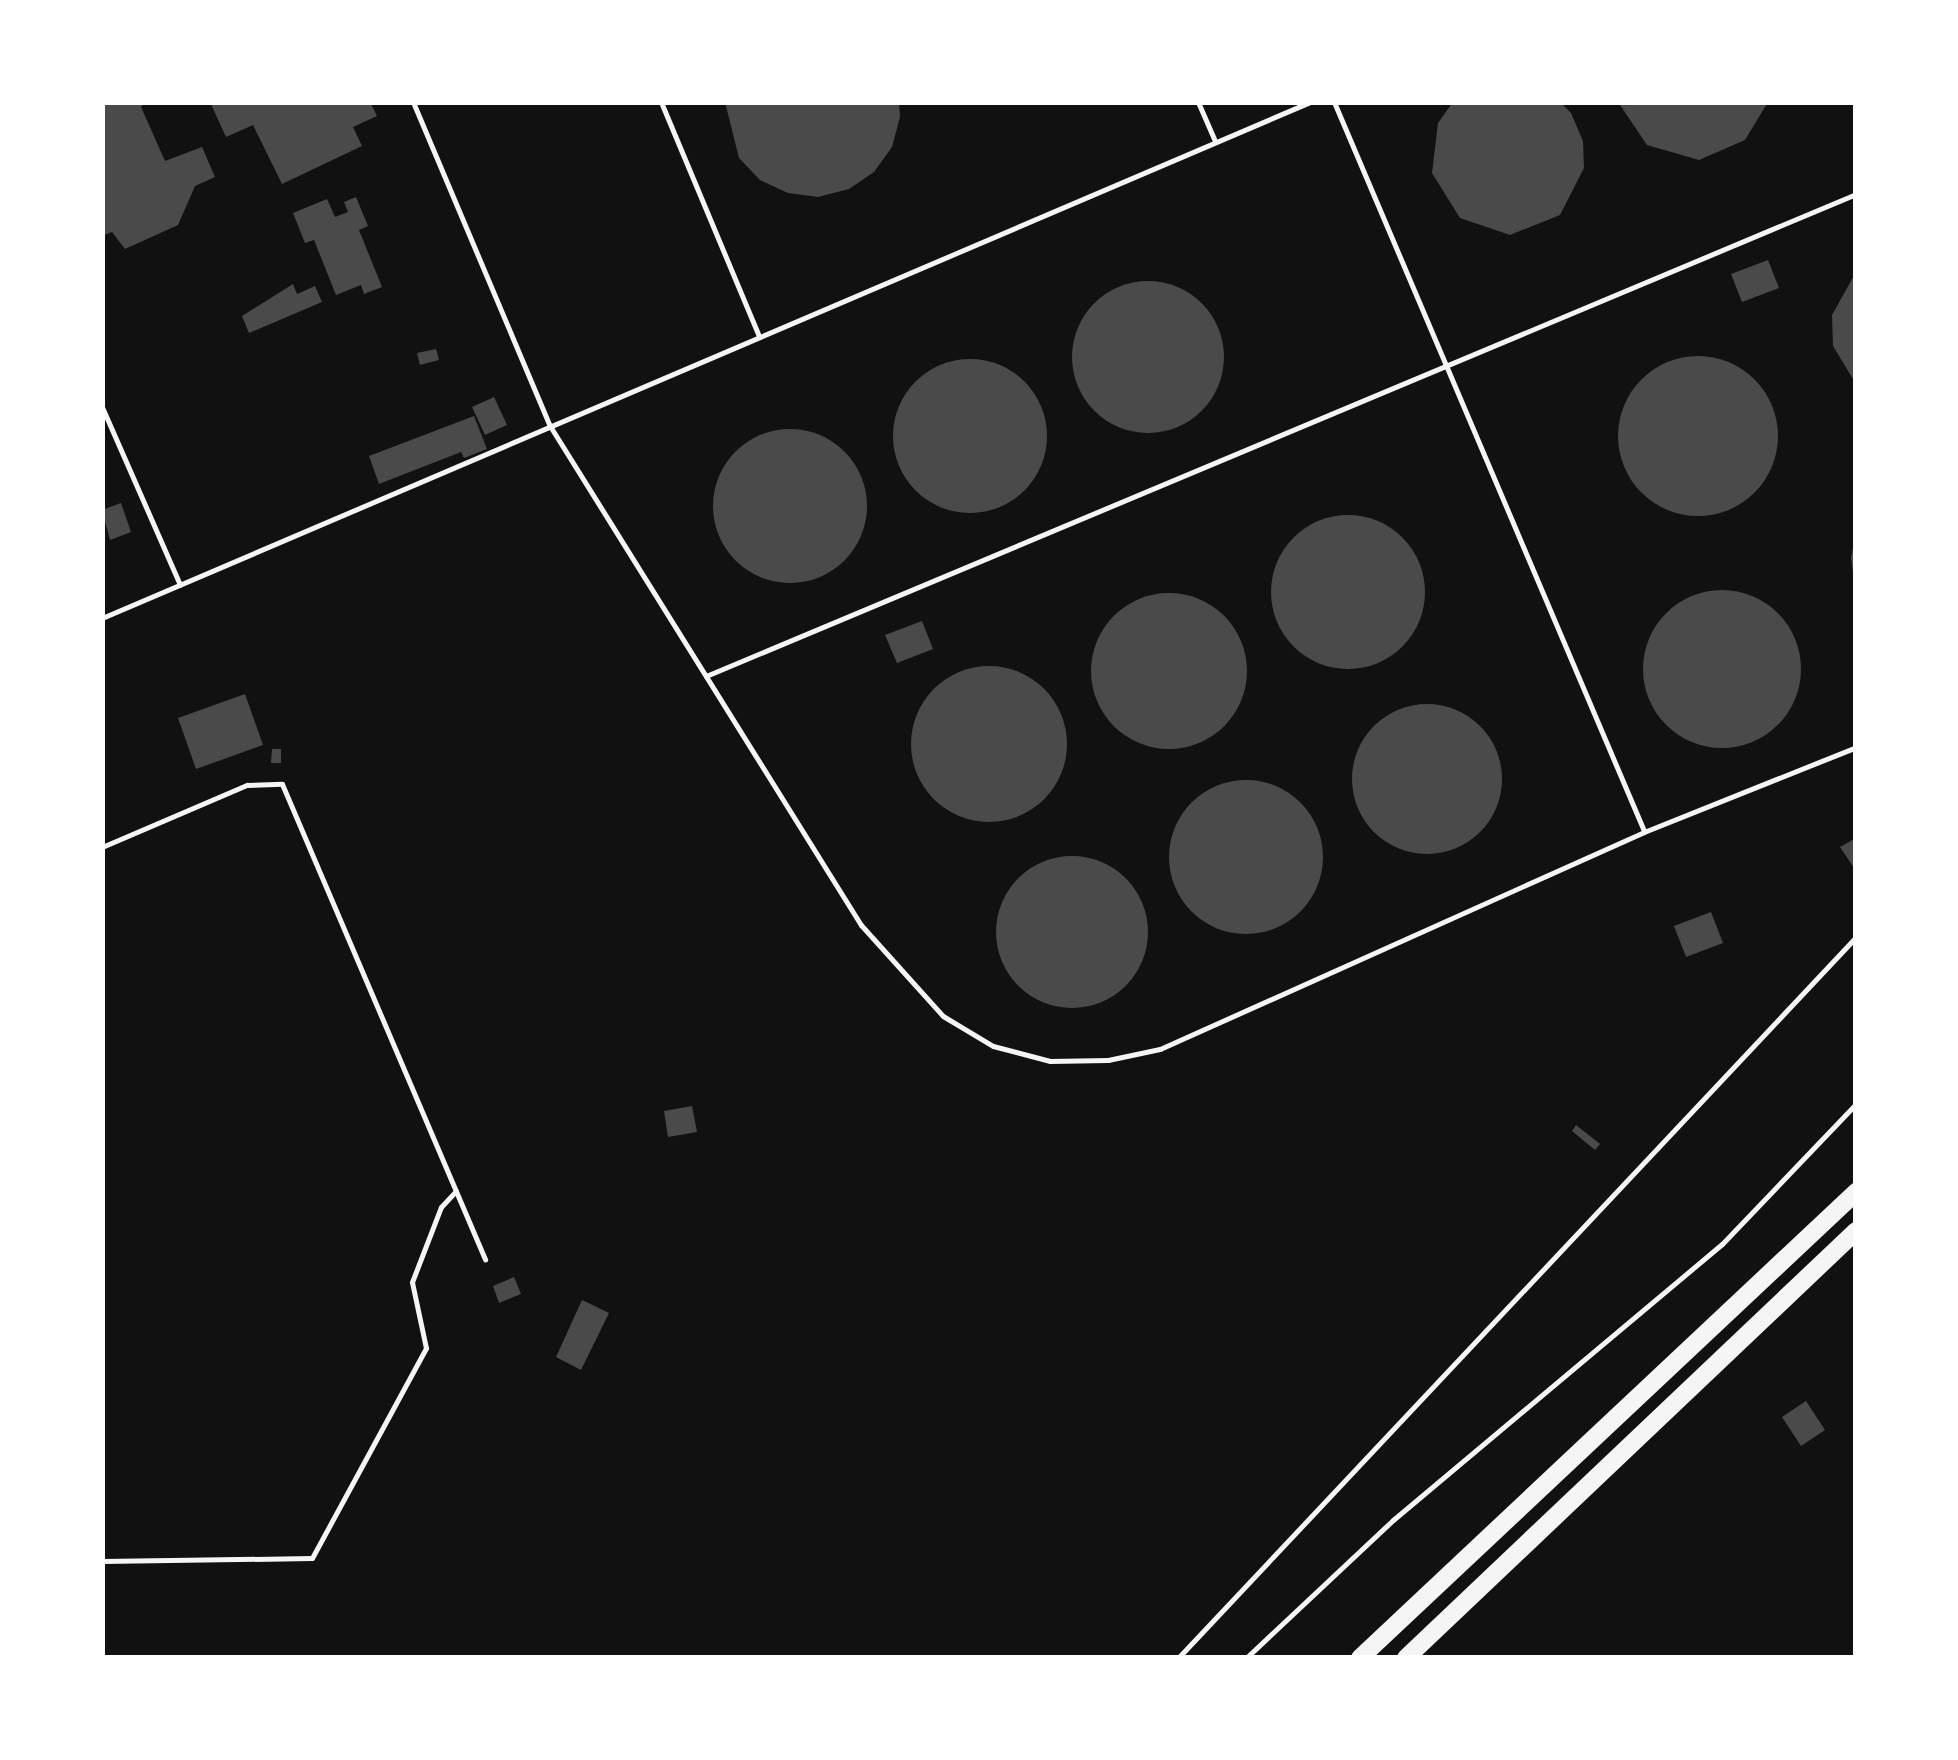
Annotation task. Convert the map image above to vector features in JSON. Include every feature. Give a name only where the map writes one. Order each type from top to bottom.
[{"type":"highway","points":[[1360,1658],[1856,1192]]},
{"type":"highway","points":[[1406,1658],[1856,1231]]},
{"type":"lane","points":[[413,102],[550,426],[861,925],[904,980],[942,1016],[994,1046],[1050,1061],[1108,1060],[1160,1049],[1644,832],[1856,747]]},
{"type":"lane","points":[[661,102],[758,336]]},
{"type":"lane","points":[[1198,102],[1215,142]]},
{"type":"lane","points":[[102,618],[1310,102]]},
{"type":"lane","points":[[1334,102],[1644,832]]},
{"type":"lane","points":[[706,676],[1856,194]]},
{"type":"lane","points":[[102,407],[180,585]]},
{"type":"lane","points":[[102,847],[247,785],[282,784],[485,1259]]},
{"type":"lane","points":[[1178,1658],[1856,937]]},
{"type":"lane","points":[[1246,1658],[1393,1520],[1722,1244],[1856,1104]]},
{"type":"lane","points":[[102,1561],[312,1558],[426,1348],[412,1282],[441,1206],[456,1191]]},
{"type":"building","points":[[102,102],[146,102],[141,107],[165,161],[202,147],[215,177],[195,186],[178,225],[125,249],[112,232],[102,236]]},
{"type":"building","points":[[210,102],[370,102],[377,116],[353,127],[362,146],[282,184],[253,125],[226,137]]},
{"type":"building","points":[[725,102],[899,102],[900,117],[892,147],[874,172],[849,189],[818,197],[788,193],[760,180],[739,158]]},
{"type":"building","points":[[1453,102],[1560,102],[1571,113],[1583,141],[1584,168],[1560,215],[1510,235],[1460,218],[1432,173],[1438,123]]},
{"type":"building","points":[[1618,102],[1768,102],[1745,140],[1699,160],[1647,145]]},
{"type":"building","points":[[356,197],[368,226],[359,230],[382,287],[364,294],[361,285],[336,295],[314,240],[305,243],[293,213],[327,199],[335,217],[348,212],[344,202]]},
{"type":"building","points":[[1768,260],[1779,288],[1742,302],[1731,274]]},
{"type":"building","points":[[1856,272],[1856,384],[1833,346],[1832,315]]},
{"type":"building","points":[[1148,281],[1177,287],[1202,303],[1218,328],[1224,357],[1218,386],[1202,411],[1177,427],[1148,433],[1119,427],[1094,411],[1078,386],[1072,357],[1078,328],[1094,303],[1119,287]]},
{"type":"building","points":[[293,284],[297,294],[315,286],[322,302],[249,333],[242,316]]},
{"type":"building","points":[[436,349],[439,360],[420,365],[417,353]]},
{"type":"building","points":[[1698,356],[1729,362],[1755,379],[1772,405],[1778,436],[1772,467],[1755,493],[1729,510],[1698,516],[1667,510],[1641,493],[1624,467],[1618,436],[1624,405],[1641,379],[1667,362]]},
{"type":"building","points":[[970,359],[1000,365],[1025,381],[1041,406],[1047,436],[1041,466],[1025,491],[1000,507],[970,513],[940,507],[915,491],[899,466],[893,436],[899,406],[915,381],[940,365]]},
{"type":"building","points":[[494,397],[507,425],[485,435],[472,407]]},
{"type":"building","points":[[474,416],[487,449],[464,458],[461,452],[379,484],[369,456]]},
{"type":"building","points":[[790,429],[819,435],[844,452],[861,477],[867,506],[861,535],[844,560],[819,577],[790,583],[761,577],[736,560],[719,535],[713,506],[719,477],[736,452],[761,435]]},
{"type":"building","points":[[121,503],[131,532],[110,540],[102,510]]},
{"type":"building","points":[[1348,515],[1377,521],[1402,538],[1419,563],[1425,592],[1419,621],[1402,646],[1377,663],[1348,669],[1319,663],[1294,646],[1277,621],[1271,592],[1277,563],[1294,538],[1319,521]]},
{"type":"building","points":[[1856,544],[1855,587],[1851,558]]},
{"type":"building","points":[[1722,590],[1752,596],[1778,613],[1795,639],[1801,669],[1795,699],[1778,725],[1752,742],[1722,748],[1692,742],[1666,725],[1649,699],[1643,669],[1649,639],[1666,613],[1692,596]]},
{"type":"building","points":[[1169,593],[1199,599],[1224,616],[1241,641],[1247,671],[1241,701],[1224,726],[1199,743],[1169,749],[1139,743],[1114,726],[1097,701],[1091,671],[1097,641],[1114,616],[1139,599]]},
{"type":"building","points":[[922,621],[933,649],[897,663],[885,635]]},
{"type":"building","points":[[989,666],[1019,672],[1044,689],[1061,714],[1067,744],[1061,774],[1044,799],[1019,816],[989,822],[959,816],[934,799],[917,774],[911,744],[917,714],[934,689],[959,672]]},
{"type":"building","points":[[245,694],[263,745],[196,769],[178,718]]},
{"type":"building","points":[[1427,704],[1456,710],[1480,726],[1496,750],[1502,779],[1496,808],[1480,832],[1456,848],[1427,854],[1398,848],[1374,832],[1358,808],[1352,779],[1358,750],[1374,726],[1398,710]]},
{"type":"building","points":[[272,749],[281,749],[281,763],[271,763]]},
{"type":"building","points":[[1246,780],[1276,786],[1301,802],[1317,827],[1323,857],[1317,887],[1301,912],[1276,928],[1246,934],[1216,928],[1191,912],[1175,887],[1169,857],[1175,827],[1191,802],[1216,786]]},
{"type":"building","points":[[1856,838],[1856,871],[1840,847]]},
{"type":"building","points":[[1072,856],[1101,861],[1126,878],[1143,903],[1148,932],[1143,961],[1126,986],[1101,1003],[1072,1008],[1043,1003],[1018,986],[1001,961],[996,932],[1001,903],[1018,878],[1043,861]]},
{"type":"building","points":[[1711,912],[1723,943],[1686,957],[1674,926]]},
{"type":"building","points":[[692,1106],[697,1132],[668,1137],[664,1111]]},
{"type":"building","points":[[1576,1125],[1600,1144],[1595,1150],[1572,1131]]},
{"type":"building","points":[[514,1277],[521,1294],[499,1303],[493,1286]]},
{"type":"building","points":[[582,1300],[609,1313],[581,1370],[556,1357]]},
{"type":"building","points":[[1806,1401],[1825,1430],[1801,1446],[1782,1417]]}]
